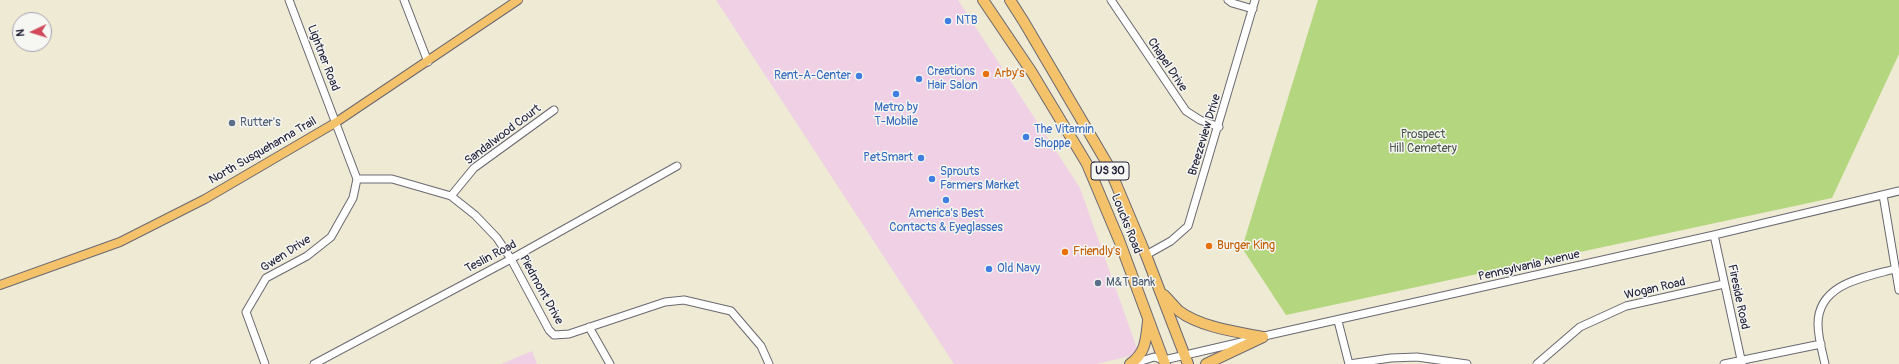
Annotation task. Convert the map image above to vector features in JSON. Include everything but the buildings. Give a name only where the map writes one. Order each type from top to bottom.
[{"type":"highway","name":"Loucks Road","points":[[983,0],[1031,71],[1087,164],[1119,240],[1163,363]]},
{"type":"highway","name":"Loucks Road","points":[[1010,0],[1108,165],[1146,255],[1187,360]]},
{"type":"highway","points":[[1160,290],[1179,311],[1194,319],[1232,331],[1262,337]]},
{"type":"highway","points":[[1130,364],[1139,358],[1144,348],[1148,319]]},
{"type":"highway","points":[[1206,364],[1262,337]]},
{"type":"main road","name":"North Susquehanna Trail","points":[[0,284],[120,242],[230,186],[336,123],[428,62],[516,0]]},
{"type":"street","name":"Lightner Road","points":[[289,0],[336,123]]},
{"type":"street","points":[[404,0],[428,62]]},
{"type":"street","name":"Chapel Drive","points":[[1111,0],[1186,111],[1200,120],[1219,127]]},
{"type":"street","points":[[1228,0],[1232,3],[1253,9]]},
{"type":"street","name":"Breezeview Drive","points":[[1146,255],[1171,241],[1188,226],[1219,127],[1255,0]]},
{"type":"street","name":"Sandalwood Court","points":[[451,196],[474,168],[554,110]]},
{"type":"street","points":[[336,123],[358,179]]},
{"type":"street","name":"Teslin Road","points":[[314,364],[511,258],[677,166]]},
{"type":"street","name":"Piedmont Drive","points":[[358,179],[392,179],[451,196],[475,215],[497,238],[511,258],[549,330],[554,335],[569,334],[589,327]]},
{"type":"street","name":"Gwen Drive","points":[[265,364],[246,312],[266,278],[307,256],[331,237],[353,198],[358,179]]},
{"type":"street","name":"Pennsylvania Avenue","points":[[1130,364],[1154,357],[1163,363],[1187,360],[1262,337],[1714,235],[1899,191]]},
{"type":"street","points":[[1883,195],[1899,290]]},
{"type":"street","name":"Fireside Road","points":[[1714,235],[1741,362]]},
{"type":"street","points":[[1825,364],[1818,323],[1822,308],[1829,296],[1842,285],[1895,269]]},
{"type":"street","name":"Wogan Road","points":[[1537,364],[1580,327],[1626,306],[1724,284]]},
{"type":"street","points":[[610,364],[589,327],[665,302],[684,300],[731,311],[761,346],[769,364]]},
{"type":"street","points":[[1338,320],[1349,364],[1391,358],[1417,357],[1467,364]]},
{"type":"street","points":[[1724,364],[1741,362],[1821,344]]},
{"type":"shaded area","points":[[716,0],[958,0],[1080,188],[1139,354],[1096,364],[954,364]]},
{"type":"shaded area","points":[[532,351],[537,364],[501,364]]},
{"type":"green space","name":"Prospect Hill Cemetery","points":[[1318,0],[1899,0],[1899,54],[1832,198],[1286,315],[1242,248]]},
{"type":"place","name":"NTB","points":[[948,21]]},
{"type":"place","name":"Arby's","points":[[986,74]]},
{"type":"place","name":"Rent-A-Center","points":[[859,76]]},
{"type":"place","name":"Creations Hair Salon","points":[[919,79]]},
{"type":"place","name":"Metro by T-Mobile","points":[[896,94]]},
{"type":"place","name":"Rutter's","points":[[232,123]]},
{"type":"place","name":"The Vitamin Shoppe","points":[[1026,137]]},
{"type":"place","name":"PetSmart","points":[[921,158]]},
{"type":"place","name":"Sprouts Farmers Market","points":[[932,179]]},
{"type":"place","name":"America's Best Contacts & Eyeglasses","points":[[946,200]]},
{"type":"place","name":"Burger King","points":[[1209,246]]},
{"type":"place","name":"Friendly's","points":[[1065,252]]},
{"type":"place","name":"Old Navy","points":[[989,269]]},
{"type":"place","name":"M&T Bank","points":[[1098,283]]}]
